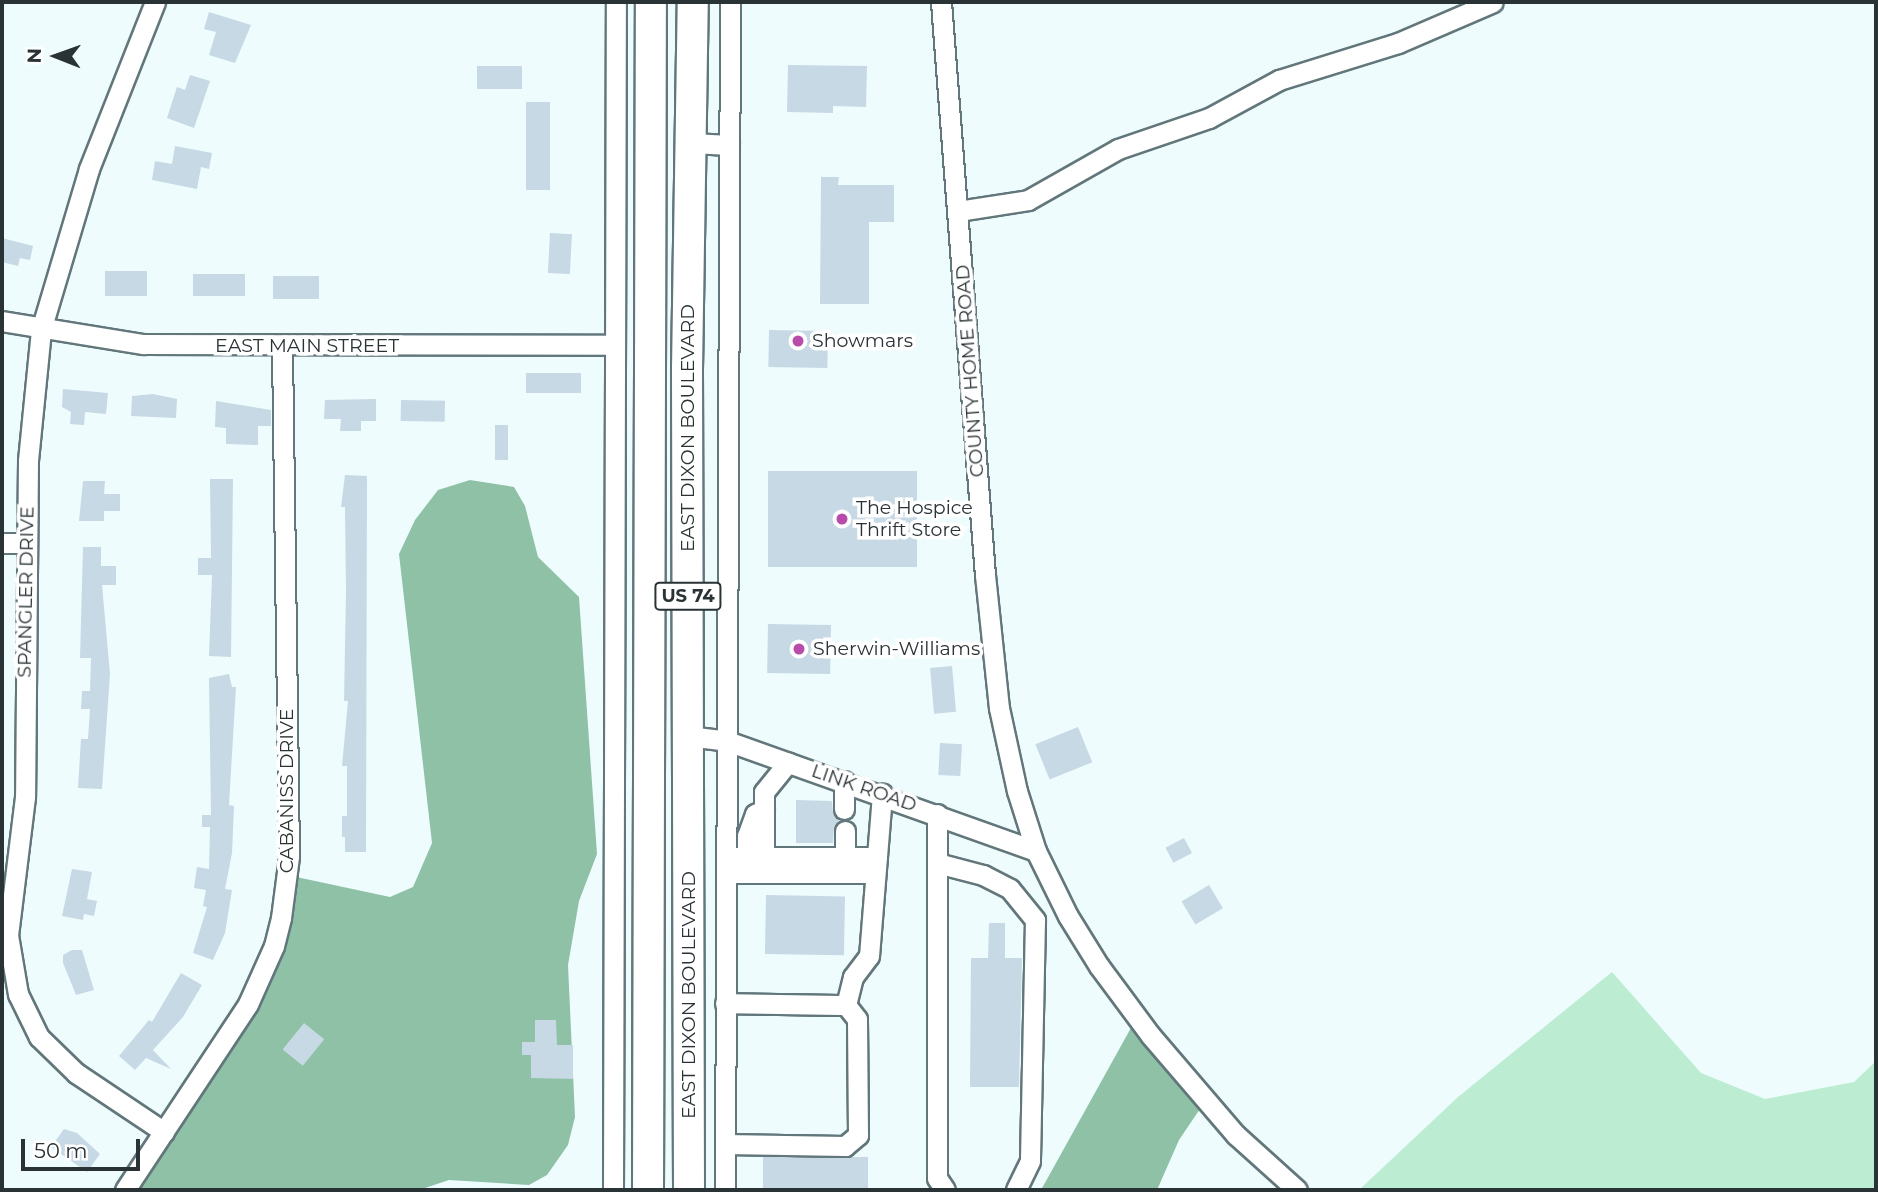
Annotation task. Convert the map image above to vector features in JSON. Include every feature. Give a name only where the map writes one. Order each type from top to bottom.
[{"type":"highway","name":"EAST DIXON BOULEVARD","points":[[648,1190],[648,165],[651,2]]},
{"type":"highway","points":[[670,2],[672,126],[677,138],[692,144]]},
{"type":"highway","name":"EAST DIXON BOULEVARD","points":[[689,1190],[687,406],[693,2]]},
{"type":"highway","points":[[648,165],[666,175],[670,185],[673,359],[687,406]]},
{"type":"highway","points":[[648,1158],[662,1190]]},
{"type":"street","name":"SPANGLER DRIVE","points":[[155,2],[89,169],[41,330],[30,421],[26,543],[25,797],[8,936],[11,971],[28,1019],[65,1064],[164,1132]]},
{"type":"street","points":[[613,1190],[616,2]]},
{"type":"street","name":"EAST DIXON BOULEVARD","points":[[725,1190],[730,2]]},
{"type":"street","name":"COUNTY HOME ROAD","points":[[941,2],[999,708],[1017,791],[1036,851],[1068,916],[1151,1036],[1236,1135],[1297,1190]]},
{"type":"street","points":[[958,211],[1028,200],[1118,149],[1209,117],[1279,80],[1398,43],[1493,2]]},
{"type":"street","points":[[692,144],[729,145]]},
{"type":"street","points":[[615,164],[648,165]]},
{"type":"street","name":"EAST MAIN STREET","points":[[2,321],[41,330],[143,344],[282,347],[615,345]]},
{"type":"street","name":"CABANISS DRIVE","points":[[125,1190],[261,980],[274,946],[285,891],[289,856],[282,347]]},
{"type":"street","points":[[2,543],[26,543]]},
{"type":"street","name":"LINK ROAD","points":[[688,736],[727,741],[1036,851]]},
{"type":"street","points":[[755,857],[764,810],[764,792],[788,762]]},
{"type":"street","points":[[844,781],[844,809]]},
{"type":"street","points":[[846,1005],[853,977],[869,956],[881,794]]},
{"type":"street","points":[[937,814],[937,1178],[945,1190]]},
{"type":"street","points":[[845,831],[845,857]]},
{"type":"street","points":[[726,865],[755,857],[845,857],[875,865]]},
{"type":"street","points":[[937,863],[983,875],[1010,889],[1035,920],[1030,1161],[1016,1190]]},
{"type":"street","points":[[726,865],[875,865]]},
{"type":"street","points":[[1035,920],[1068,916]]},
{"type":"street","points":[[726,1003],[846,1005]]},
{"type":"street","points":[[725,1144],[845,1146],[857,1139],[857,1019],[846,1005]]},
{"type":"green space","points":[[470,480],[514,487],[525,506],[538,557],[579,597],[597,854],[579,901],[568,965],[575,1117],[568,1145],[547,1175],[529,1185],[449,1180],[419,1190],[125,1190],[248,1004],[287,875],[390,897],[413,887],[432,843],[399,554],[415,520],[438,490]]},
{"type":"green space","points":[[1612,972],[1701,1073],[1765,1099],[1854,1082],[1876,1061],[1876,1190],[1359,1190],[1458,1097]]},
{"type":"green space","points":[[1137,1017],[1206,1100],[1179,1140],[1157,1190],[1041,1190]]},
{"type":"building","points":[[209,12],[251,25],[235,63],[209,55],[216,32],[204,29]]},
{"type":"building","points":[[788,65],[867,66],[866,107],[833,106],[833,113],[787,112]]},
{"type":"building","points":[[477,66],[522,66],[522,89],[477,89]]},
{"type":"building","points":[[190,75],[210,81],[194,128],[167,118],[177,87],[185,90]]},
{"type":"building","points":[[526,102],[550,102],[550,190],[526,190]]},
{"type":"building","points":[[175,146],[212,153],[209,169],[201,167],[197,189],[152,180],[155,161],[172,164]]},
{"type":"building","points":[[821,177],[839,177],[838,185],[894,185],[894,222],[869,222],[869,304],[820,304]]},
{"type":"building","points":[[550,233],[572,234],[570,274],[548,273]]},
{"type":"building","points":[[2,238],[33,246],[30,260],[20,258],[18,266],[2,262]]},
{"type":"building","points":[[105,271],[147,271],[147,296],[105,296]]},
{"type":"building","points":[[193,274],[245,274],[245,296],[193,296]]},
{"type":"building","points":[[273,276],[319,276],[319,299],[273,299]]},
{"type":"building","name":"Showmars","points":[[769,330],[828,331],[827,368],[768,367]]},
{"type":"building","points":[[526,373],[581,373],[581,393],[526,393]]},
{"type":"building","points":[[63,389],[108,393],[106,414],[85,412],[84,425],[70,424],[71,412],[62,407]]},
{"type":"building","points":[[153,394],[177,399],[176,418],[131,416],[132,396]]},
{"type":"building","points":[[376,399],[376,421],[361,421],[361,431],[340,431],[341,419],[324,419],[325,400]]},
{"type":"building","points":[[401,400],[445,401],[445,422],[401,421]]},
{"type":"building","points":[[216,401],[271,410],[271,426],[258,426],[258,445],[226,444],[226,428],[215,427]]},
{"type":"building","points":[[495,425],[508,425],[508,460],[495,460]]},
{"type":"building","name":"The Hospice Thrift Store","points":[[768,471],[917,471],[917,567],[768,567]]},
{"type":"building","points":[[345,475],[367,476],[366,852],[345,852],[345,837],[342,837],[342,816],[347,816],[347,766],[342,766],[348,701],[344,701],[345,507],[341,507]]},
{"type":"building","points":[[210,479],[233,479],[231,657],[209,656],[212,575],[198,575],[198,558],[211,558]]},
{"type":"building","points":[[83,481],[105,481],[104,494],[120,494],[120,511],[104,511],[104,521],[79,521]]},
{"type":"building","points":[[83,547],[101,547],[101,566],[116,566],[116,585],[102,585],[110,674],[102,789],[78,788],[81,739],[88,739],[90,709],[81,709],[82,691],[90,691],[91,658],[80,658]]},
{"type":"building","name":"Sherwin-Williams","points":[[768,624],[831,625],[830,674],[767,673]]},
{"type":"building","points":[[952,666],[956,712],[934,714],[930,668]]},
{"type":"building","points":[[229,674],[232,687],[236,687],[229,805],[234,806],[232,853],[225,889],[232,890],[225,933],[213,960],[193,953],[207,907],[203,906],[206,890],[194,888],[197,867],[209,869],[210,827],[202,827],[202,815],[211,815],[209,678]]},
{"type":"building","points":[[1078,727],[1092,762],[1050,779],[1035,744]]},
{"type":"building","points":[[940,743],[962,744],[960,776],[938,775]]},
{"type":"building","points":[[796,800],[832,801],[833,814],[839,820],[834,826],[833,843],[796,843]]},
{"type":"building","points":[[1184,838],[1192,853],[1173,863],[1165,848]]},
{"type":"building","points":[[72,869],[92,872],[87,899],[97,901],[94,916],[84,914],[83,920],[62,916]]},
{"type":"building","points":[[1209,885],[1223,908],[1195,925],[1182,901]]},
{"type":"building","points":[[766,895],[845,896],[844,955],[765,954]]},
{"type":"building","points":[[989,923],[1005,923],[1005,958],[1022,958],[1019,1087],[970,1087],[971,958],[988,958]]},
{"type":"building","points":[[72,950],[82,950],[94,990],[76,995],[63,963],[63,955]]},
{"type":"building","points":[[181,973],[202,985],[183,1017],[153,1050],[171,1069],[146,1058],[135,1070],[119,1056],[149,1020],[152,1022]]},
{"type":"building","points":[[535,1020],[556,1020],[557,1045],[573,1045],[573,1079],[531,1078],[531,1055],[522,1055],[522,1042],[535,1042]]},
{"type":"building","points":[[304,1023],[324,1039],[303,1066],[283,1049]]},
{"type":"building","points":[[64,1129],[77,1133],[100,1154],[87,1172],[51,1147]]},
{"type":"building","points":[[763,1157],[868,1157],[868,1190],[763,1190]]},
{"type":"place","name":"Showmars","points":[[798,341]]},
{"type":"place","name":"The Hospice Thrift Store","points":[[842,519]]},
{"type":"place","name":"Sherwin-Williams","points":[[799,649]]}]
